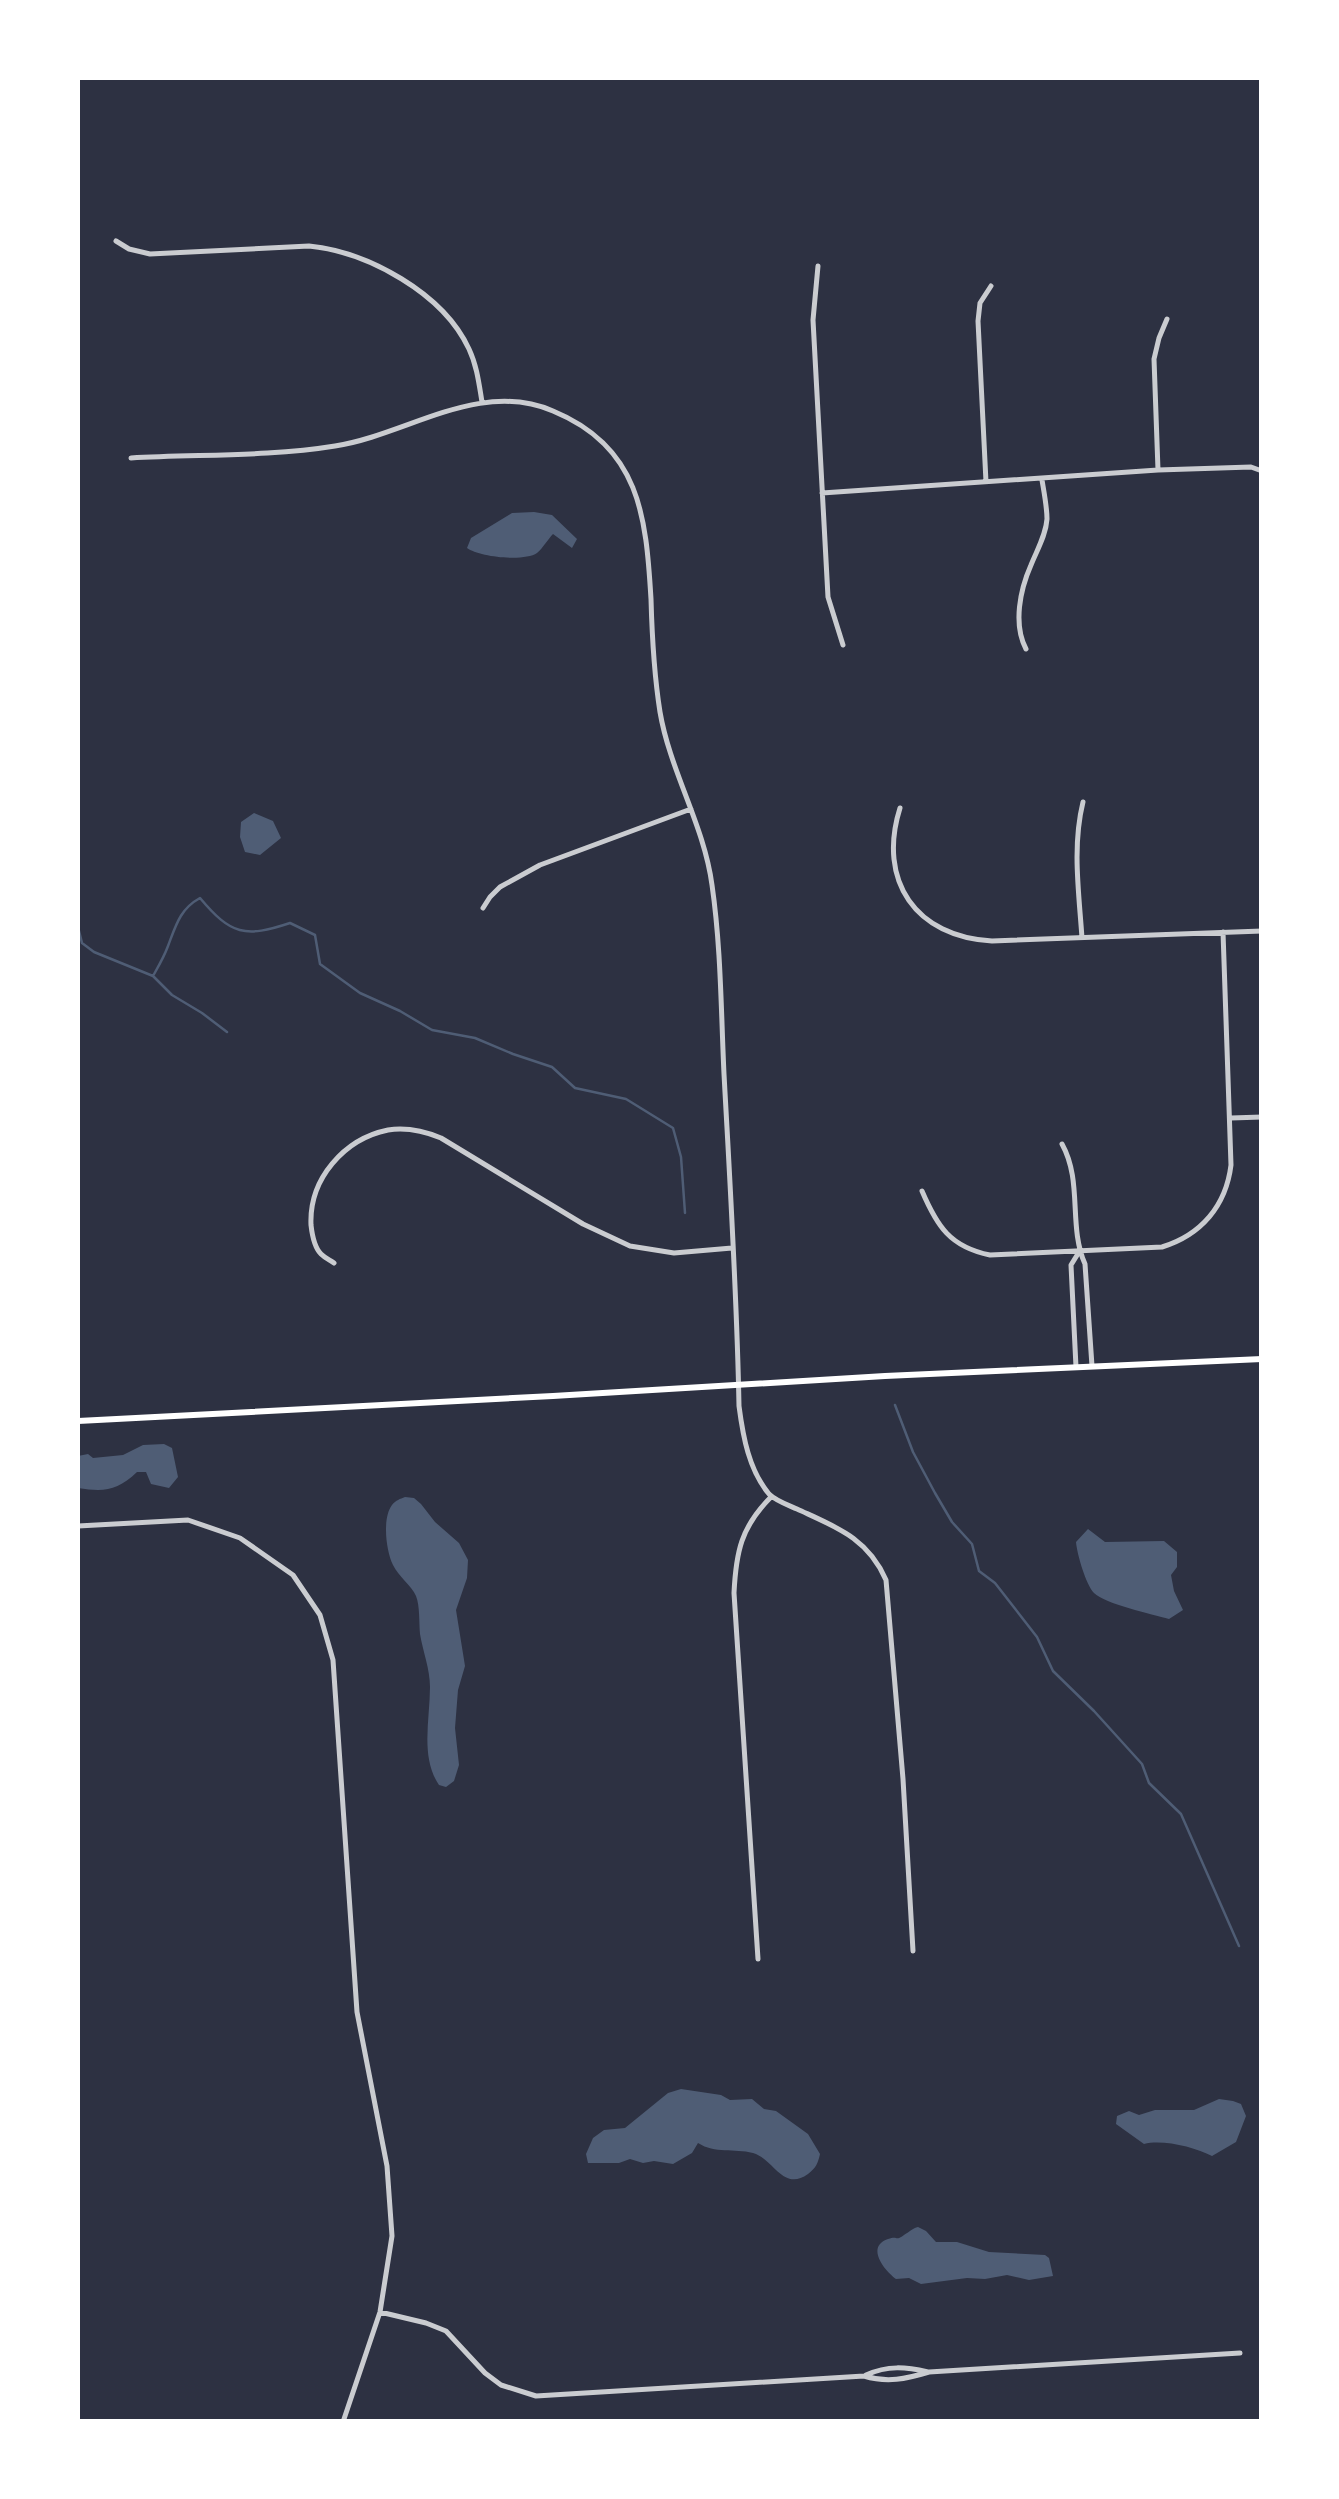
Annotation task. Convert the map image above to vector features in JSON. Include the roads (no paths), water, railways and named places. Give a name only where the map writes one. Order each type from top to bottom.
[{"type":"main road","points":[[78,1421],[1076,1366],[1262,1360]]},
{"type":"street","points":[[116,241],[129,250],[150,254],[308,246],[366,259],[430,300],[460,333],[474,360],[482,402]]},
{"type":"street","points":[[818,266],[813,320],[828,596],[843,645]]},
{"type":"street","points":[[986,482],[978,321],[980,303],[991,286]]},
{"type":"street","points":[[1158,470],[1154,359],[1167,319]]},
{"type":"street","points":[[131,458],[333,447],[454,409],[497,401],[528,404],[574,421],[618,460],[633,485],[646,527],[660,712],[708,862],[716,913],[744,1440],[754,1469],[771,1497],[862,1544],[878,1561],[886,1580],[913,1951]]},
{"type":"street","points":[[822,492],[1158,470],[1262,471]]},
{"type":"street","points":[[1026,649],[1018,624],[1029,570],[1046,520],[1042,480]]},
{"type":"street","points":[[1082,938],[1077,846],[1083,802]]},
{"type":"street","points":[[900,808],[894,845],[900,882],[910,903],[940,930],[969,940],[1262,931]]},
{"type":"street","points":[[483,908],[500,887],[540,865],[691,809]]},
{"type":"street","points":[[922,1191],[943,1230],[968,1248],[990,1255],[1162,1247],[1184,1239],[1202,1226],[1221,1202],[1232,1165],[1223,932]]},
{"type":"street","points":[[1230,1118],[1262,1117]]},
{"type":"street","points":[[334,1262],[321,1254],[312,1234],[313,1204],[320,1182],[348,1148],[375,1134],[397,1129],[427,1132],[441,1138],[583,1224],[630,1246],[674,1253],[732,1248]]},
{"type":"street","points":[[1062,1144],[1070,1156],[1074,1177],[1092,1366]]},
{"type":"street","points":[[1076,1366],[1072,1265],[1080,1252]]},
{"type":"street","points":[[758,1959],[734,1593],[742,1535],[771,1497]]},
{"type":"street","points":[[78,1526],[188,1520],[226,1532],[292,1575],[320,1614],[333,1660],[357,2012],[387,2166],[392,2236],[380,2312],[343,2422]]},
{"type":"street","points":[[380,2312],[446,2331],[501,2385],[536,2396],[864,2376],[880,2381],[906,2380],[928,2372],[1240,2353]]},
{"type":"street","points":[[864,2376],[880,2368],[906,2366],[928,2372]]},
{"type":"water","points":[[512,513],[552,515],[577,539],[572,548],[553,534],[531,556],[491,556],[467,548],[471,538]]},
{"type":"water","points":[[254,813],[273,821],[281,838],[260,855],[245,852],[240,837],[241,822]]},
{"type":"water","points":[[164,1444],[172,1448],[178,1477],[169,1488],[151,1484],[146,1472],[137,1472],[110,1489],[78,1488],[78,1456],[123,1455],[143,1445]]},
{"type":"water","points":[[405,1497],[421,1504],[459,1543],[468,1560],[467,1578],[456,1610],[465,1666],[458,1690],[455,1728],[459,1765],[454,1781],[446,1787],[439,1785],[430,1762],[430,1680],[417,1600],[388,1552],[389,1511]]},
{"type":"water","points":[[1088,1529],[1105,1542],[1164,1541],[1177,1552],[1177,1567],[1171,1575],[1183,1610],[1169,1619],[1118,1605],[1094,1593],[1082,1569],[1076,1542]]},
{"type":"water","points":[[681,2089],[730,2100],[752,2099],[764,2109],[776,2111],[808,2134],[820,2154],[816,2165],[808,2174],[792,2179],[753,2153],[698,2143],[692,2153],[673,2164],[630,2159],[588,2163],[586,2154],[593,2138],[604,2130],[625,2128],[668,2093]]},
{"type":"water","points":[[1219,2099],[1241,2104],[1246,2116],[1236,2142],[1212,2156],[1178,2145],[1144,2144],[1116,2124],[1117,2116],[1129,2111],[1139,2115],[1155,2110],[1194,2110]]},
{"type":"water","points":[[918,2227],[936,2242],[957,2242],[989,2252],[1045,2255],[1053,2276],[1029,2280],[1007,2275],[921,2284],[909,2278],[896,2279],[883,2265],[878,2248],[888,2239],[899,2238]]},
{"type":"waterway","points":[[153,976],[180,918],[200,898],[221,920],[240,930],[261,931],[290,923],[315,935],[320,964],[360,993],[432,1030],[475,1038],[552,1067],[575,1088],[626,1099],[673,1128],[681,1157],[685,1213]]},
{"type":"waterway","points":[[78,927],[82,943],[94,952],[153,976],[172,995],[227,1032]]},
{"type":"waterway","points":[[895,1405],[913,1452],[935,1493],[952,1522],[972,1544],[979,1571],[995,1583],[1037,1637],[1053,1671],[1142,1764],[1149,1783],[1181,1814],[1239,1946]]}]
